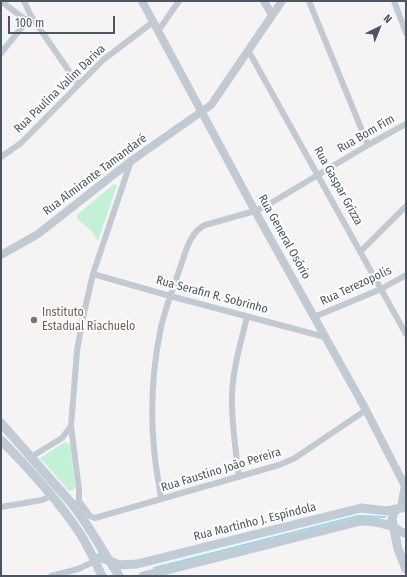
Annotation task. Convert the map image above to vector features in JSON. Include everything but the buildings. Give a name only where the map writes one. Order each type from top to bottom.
[{"type":"main road","points":[[1,423],[31,457],[76,503],[119,576]]},
{"type":"main road","points":[[1,440],[51,496],[79,533],[102,576]]},
{"type":"main road","name":"Rua Martinho J. Espíndola","points":[[95,561],[100,557],[119,565],[137,564],[361,508],[387,511],[402,508]]},
{"type":"main road","points":[[402,508],[394,512],[392,519],[398,548],[406,569]]},
{"type":"main road","name":"Rua Martinho J. Espíndola","points":[[143,576],[361,521],[370,521],[393,527],[398,531],[406,533]]},
{"type":"street","points":[[1,1],[29,18]]},
{"type":"street","points":[[24,1],[29,18],[78,84]]},
{"type":"street","name":"Rua General Osório","points":[[142,1],[255,211],[403,474],[405,486],[402,508]]},
{"type":"street","points":[[158,31],[179,1]]},
{"type":"street","points":[[264,1],[272,15]]},
{"type":"street","name":"Rua Almirante Tamandaré","points":[[1,255],[38,234],[131,161],[212,105],[282,1]]},
{"type":"street","points":[[309,1],[368,145]]},
{"type":"street","points":[[394,1],[406,33]]},
{"type":"street","points":[[1,53],[29,18]]},
{"type":"street","name":"Rua Paulina Valim Dariva","points":[[1,157],[21,142],[103,60],[153,22]]},
{"type":"street","name":"Rua Gaspar Grizza","points":[[248,50],[406,334]]},
{"type":"street","name":"Rua Bom Fim","points":[[161,500],[154,448],[153,402],[155,363],[162,326],[170,296],[192,237],[200,227],[255,211],[266,206],[406,124]]},
{"type":"street","points":[[76,503],[79,490],[71,426],[77,351],[93,274],[131,161]]},
{"type":"street","points":[[360,252],[406,206]]},
{"type":"street","name":"Rua Serafin R. Sobrinho","points":[[93,274],[325,337]]},
{"type":"street","name":"Rua Terezopolis","points":[[314,317],[381,289],[406,274]]},
{"type":"street","points":[[239,477],[233,427],[232,394],[236,365],[247,317]]},
{"type":"street","name":"Rua Faustino João Pereira","points":[[76,503],[90,516],[95,518],[279,465],[295,458],[366,410]]},
{"type":"street","points":[[31,457],[62,438],[71,426]]},
{"type":"street","points":[[1,507],[42,500],[51,496]]},
{"type":"street","points":[[51,576],[78,569],[95,561]]},
{"type":"green space","points":[[114,184],[117,185],[98,241],[92,231],[77,219],[78,214]]},
{"type":"green space","points":[[65,442],[70,444],[75,487],[73,490],[69,491],[40,458]]},
{"type":"waterway","points":[[154,568],[358,516],[385,517]]},
{"type":"place","name":"Instituto Estadual Riachuelo","points":[[34,320]]}]
